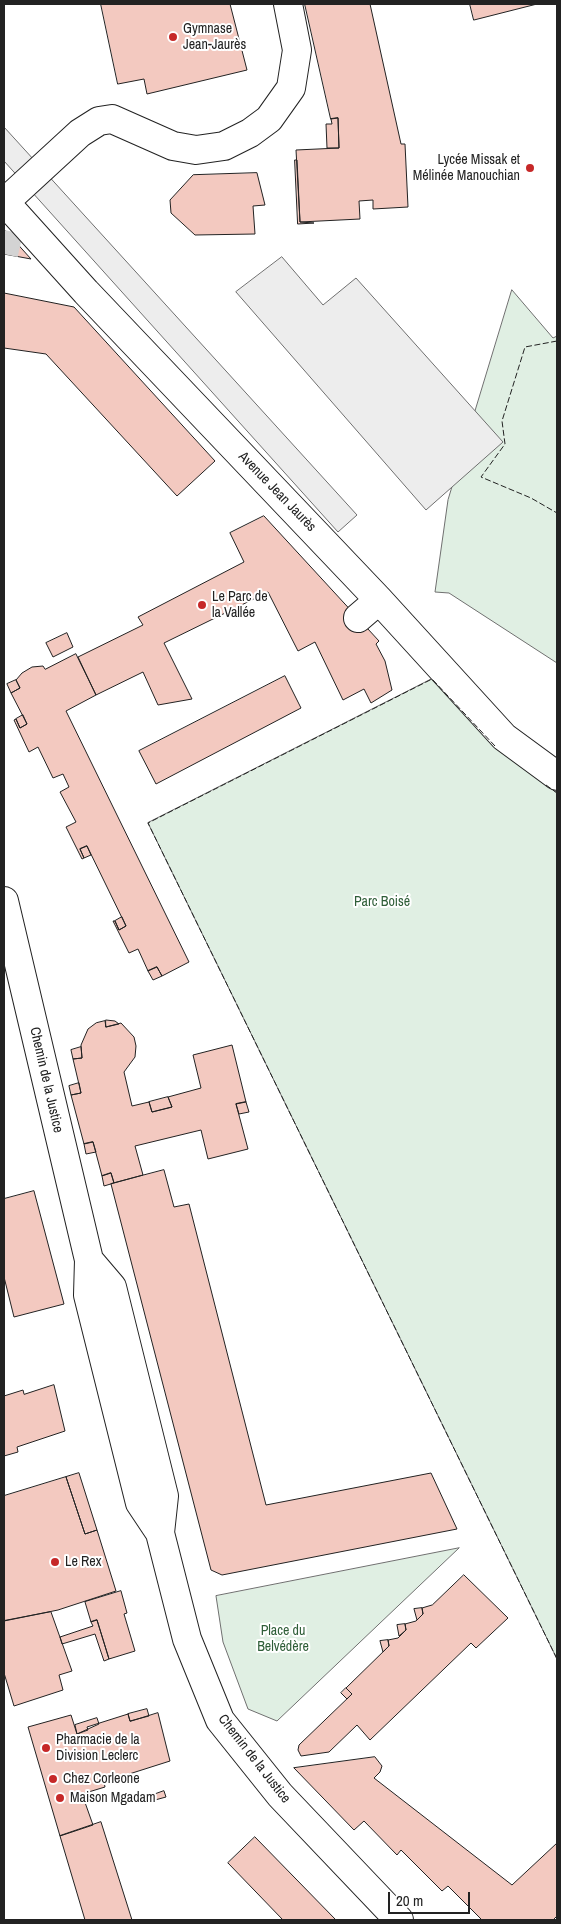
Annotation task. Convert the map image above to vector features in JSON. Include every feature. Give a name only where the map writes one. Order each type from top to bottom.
[{"type":"street","points":[[8,212],[80,134],[100,121],[112,119],[173,146],[196,150],[224,146],[250,133],[269,119],[291,88],[297,50],[288,4]]},
{"type":"street","name":"Avenue Jean Jaurès","points":[[8,212],[385,606],[504,737],[557,776]]},
{"type":"street","points":[[358,618],[385,606]]},
{"type":"street","name":"Chemin de la Justice","points":[[4,901],[89,1260],[88,1294],[125,1390],[140,1503],[160,1533],[187,1639],[220,1720],[280,1795],[400,1920]]},
{"type":"green space","points":[[512,290],[553,338],[557,336],[557,663],[449,593],[435,592],[448,500]]},
{"type":"green space","name":"Parc Boisé","points":[[432,679],[492,744],[557,793],[557,1659],[148,823]]},
{"type":"green space","name":"Place du Belvédère","points":[[459,1548],[277,1721],[248,1709],[223,1642],[216,1596]]},
{"type":"shaded area","points":[[4,127],[357,515],[338,532],[4,161]]},
{"type":"shaded area","points":[[282,257],[323,305],[356,278],[503,442],[426,510],[236,292]]},
{"type":"building","name":"Gymnase Jean-Jaurès","points":[[101,4],[230,4],[247,70],[147,94],[144,79],[118,84]]},
{"type":"building","points":[[305,4],[370,4],[401,144],[405,144],[408,207],[373,209],[373,200],[359,201],[360,219],[300,222],[296,150],[339,148],[338,118],[331,119]]},
{"type":"building","points":[[470,4],[537,4],[474,20]]},
{"type":"building","points":[[338,118],[339,148],[327,148],[326,124],[332,124],[331,119]]},
{"type":"building","points":[[295,160],[297,160],[300,222],[314,223],[298,224]]},
{"type":"building","points":[[257,173],[265,205],[253,206],[255,234],[195,235],[171,213],[170,200],[193,175]]},
{"type":"building","points":[[4,229],[31,259],[4,254]]},
{"type":"building","points":[[4,293],[74,307],[215,461],[177,496],[46,354],[4,348]]},
{"type":"building","name":"Le Parc de la Vallée","points":[[264,516],[379,641],[376,644],[385,661],[392,690],[371,703],[364,689],[343,700],[315,642],[298,651],[268,592],[164,643],[192,699],[158,705],[143,672],[96,695],[78,657],[143,625],[138,617],[244,562],[230,533]]},
{"type":"building","points":[[67,633],[73,647],[53,657],[46,643]]},
{"type":"building","points":[[76,654],[96,695],[66,711],[189,962],[162,976],[157,967],[148,971],[138,949],[129,953],[113,921],[115,921],[119,930],[126,926],[87,846],[80,849],[84,858],[82,859],[66,827],[76,822],[60,792],[69,787],[63,774],[53,778],[38,747],[29,752],[14,720],[16,719],[20,728],[27,724],[11,693],[20,688],[16,680],[22,673],[32,667],[43,666],[45,669]]},
{"type":"building","points":[[285,676],[301,708],[156,784],[139,751]]},
{"type":"building","points":[[16,680],[20,688],[11,693],[7,684]]},
{"type":"building","points":[[23,715],[27,724],[20,728],[16,719]]},
{"type":"building","points":[[87,846],[91,855],[84,858],[80,849]]},
{"type":"building","points":[[122,917],[126,926],[119,930],[115,921]]},
{"type":"building","points":[[157,967],[162,976],[153,980],[148,971]]},
{"type":"building","points":[[106,1020],[115,1021],[119,1024],[106,1027]]},
{"type":"building","points":[[105,1021],[106,1027],[121,1023],[134,1037],[136,1046],[135,1057],[124,1072],[132,1106],[149,1102],[152,1112],[172,1107],[168,1097],[201,1088],[193,1055],[232,1045],[246,1102],[236,1104],[248,1149],[208,1159],[201,1130],[135,1146],[143,1175],[114,1183],[111,1173],[102,1176],[93,1142],[84,1144],[71,1095],[81,1093],[73,1059],[82,1058],[81,1045],[88,1029],[96,1023]]},
{"type":"building","points":[[81,1047],[82,1058],[73,1059],[71,1050]]},
{"type":"building","points":[[79,1083],[81,1093],[71,1095],[69,1086]]},
{"type":"building","points":[[168,1097],[172,1107],[152,1112],[149,1102]]},
{"type":"building","points":[[246,1102],[249,1112],[239,1114],[236,1104]]},
{"type":"building","points":[[93,1142],[96,1152],[86,1154],[84,1144]]},
{"type":"building","points":[[164,1170],[174,1207],[189,1204],[266,1505],[431,1473],[457,1529],[222,1575],[211,1570],[111,1184]]},
{"type":"building","points":[[111,1173],[114,1183],[104,1186],[102,1176]]},
{"type":"building","points":[[34,1191],[64,1304],[14,1317],[4,1277],[4,1199]]},
{"type":"building","points":[[54,1385],[65,1431],[17,1447],[18,1452],[4,1456],[4,1396],[23,1390],[24,1394]]},
{"type":"building","points":[[79,1473],[97,1530],[85,1534],[66,1477]]},
{"type":"building","name":"Le Rex","points":[[66,1477],[85,1534],[97,1530],[116,1591],[58,1610],[4,1621],[4,1496]]},
{"type":"building","points":[[464,1575],[508,1618],[476,1648],[471,1643],[370,1740],[357,1725],[329,1752],[301,1756],[298,1750],[299,1745],[352,1694],[346,1688],[389,1646],[388,1640],[398,1638],[406,1630],[405,1624],[416,1621],[423,1614],[422,1608],[432,1605]]},
{"type":"building","points":[[121,1591],[127,1613],[124,1614],[135,1651],[109,1659],[97,1620],[91,1622],[85,1602]]},
{"type":"building","points":[[422,1608],[423,1614],[417,1620],[414,1609]]},
{"type":"building","points":[[51,1612],[72,1671],[59,1675],[63,1690],[14,1706],[4,1673],[4,1621]]},
{"type":"building","points":[[97,1620],[109,1659],[104,1661],[95,1634],[62,1644],[60,1637],[93,1626],[91,1622]]},
{"type":"building","points":[[405,1624],[406,1630],[399,1636],[397,1625]]},
{"type":"building","points":[[388,1640],[389,1646],[383,1652],[380,1641]]},
{"type":"building","points":[[346,1688],[352,1694],[347,1699],[341,1693]]},
{"type":"building","points":[[147,1709],[149,1716],[130,1721],[128,1714]]},
{"type":"building","points":[[158,1713],[170,1761],[104,1782],[105,1787],[82,1794],[93,1825],[60,1836],[28,1727],[71,1715],[77,1734],[88,1730],[87,1727],[128,1714],[130,1721]]},
{"type":"building","points":[[97,1718],[99,1724],[77,1734],[75,1725]]},
{"type":"building","points":[[375,1757],[382,1766],[380,1772],[374,1778],[512,1885],[557,1843],[557,1916],[553,1920],[482,1920],[448,1886],[442,1891],[401,1850],[397,1855],[364,1821],[354,1830],[294,1768]]},
{"type":"building","points":[[164,1791],[166,1797],[155,1800],[153,1795]]},
{"type":"building","points":[[101,1822],[132,1920],[85,1920],[60,1836]]},
{"type":"building","points":[[255,1837],[336,1920],[283,1920],[228,1863]]},
{"type":"tunnel","points":[[4,254],[9,231]]},
{"type":"fence","points":[[557,341],[525,347],[502,421],[505,444],[481,477],[531,498],[557,513]]},
{"type":"fence","points":[[495,746],[432,679],[148,823],[557,1659]]},
{"type":"fence","points":[[546,785],[557,793]]},
{"type":"place","name":"Gymnase Jean-Jaurès","points":[[173,37]]},
{"type":"place","name":"Lycée Missak et Mélinée Manouchian","points":[[530,168]]},
{"type":"place","name":"Le Parc de la Vallée","points":[[202,605]]},
{"type":"place","name":"Le Rex","points":[[55,1562]]},
{"type":"place","name":"Pharmacie de la Division Leclerc","points":[[46,1748]]},
{"type":"place","name":"Chez Corleone","points":[[53,1779]]},
{"type":"place","name":"Maison Mgadam","points":[[60,1798]]}]
